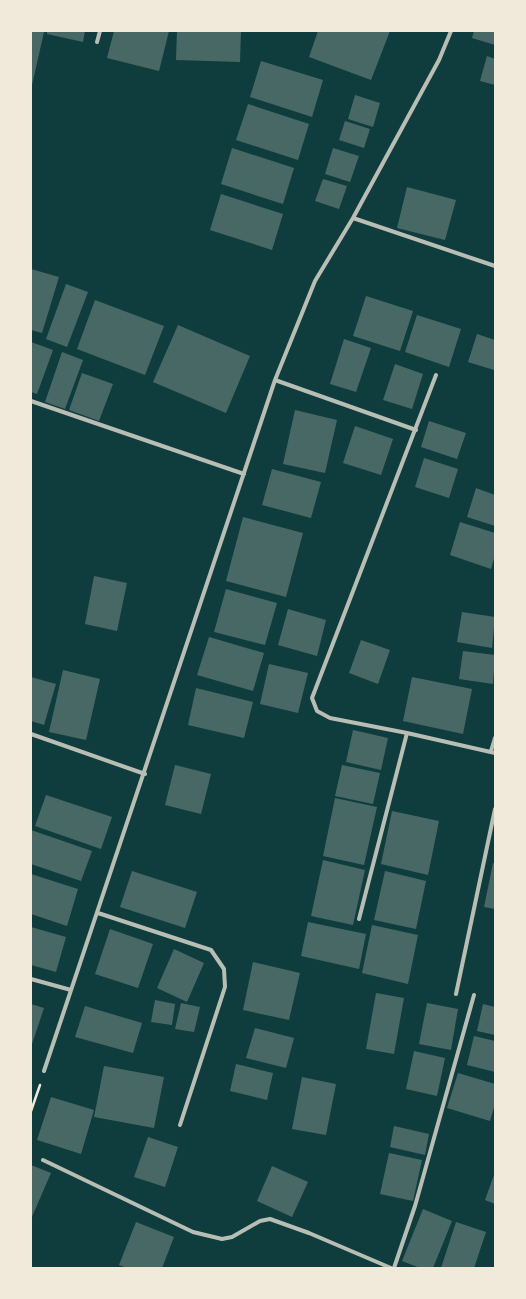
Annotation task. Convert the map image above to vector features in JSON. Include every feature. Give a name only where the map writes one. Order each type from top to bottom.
[{"type":"street","points":[[97,42],[100,31]]},
{"type":"street","points":[[44,1071],[145,774],[275,380],[315,281],[353,218],[439,60],[451,31]]},
{"type":"street","points":[[353,218],[495,266]]},
{"type":"street","points":[[436,375],[312,698],[317,711],[330,718],[493,752],[495,738]]},
{"type":"street","points":[[275,380],[416,430]]},
{"type":"street","points":[[31,401],[244,474]]},
{"type":"street","points":[[359,919],[407,733]]},
{"type":"street","points":[[31,734],[145,774]]},
{"type":"street","points":[[456,994],[495,809]]},
{"type":"street","points":[[98,913],[211,950],[224,969],[225,987],[180,1125]]},
{"type":"street","points":[[31,979],[71,990]]},
{"type":"street","points":[[394,1268],[415,1206],[474,995]]},
{"type":"street","points":[[43,1160],[193,1232],[222,1239],[232,1237],[260,1221],[270,1219],[309,1233],[391,1268]]},
{"type":"path","points":[[31,1111],[44,1071]]},
{"type":"building","points":[[31,31],[44,32],[32,85],[31,85]]},
{"type":"building","points":[[47,31],[85,31],[83,42],[47,34]]},
{"type":"building","points":[[114,31],[169,31],[159,71],[107,58]]},
{"type":"building","points":[[177,31],[241,31],[240,62],[176,60]]},
{"type":"building","points":[[318,31],[390,31],[371,80],[309,57]]},
{"type":"building","points":[[474,31],[495,31],[495,45],[472,38]]},
{"type":"building","points":[[487,56],[495,59],[495,85],[480,81]]},
{"type":"building","points":[[261,61],[323,80],[312,117],[250,97]]},
{"type":"building","points":[[355,95],[380,103],[373,127],[348,119]]},
{"type":"building","points":[[248,104],[309,124],[298,160],[236,140]]},
{"type":"building","points":[[345,121],[370,129],[364,148],[339,140]]},
{"type":"building","points":[[232,148],[294,168],[283,204],[221,184]]},
{"type":"building","points":[[333,148],[359,156],[350,182],[325,174]]},
{"type":"building","points":[[323,179],[347,186],[339,209],[315,201]]},
{"type":"building","points":[[407,187],[456,200],[445,240],[397,228]]},
{"type":"building","points":[[221,194],[283,214],[272,250],[210,230]]},
{"type":"building","points":[[31,269],[59,277],[42,333],[31,330]]},
{"type":"building","points":[[66,284],[88,292],[67,347],[46,339]]},
{"type":"building","points":[[366,296],[413,311],[400,351],[353,336]]},
{"type":"building","points":[[95,300],[164,326],[145,375],[77,349]]},
{"type":"building","points":[[417,315],[461,329],[449,367],[405,352]]},
{"type":"building","points":[[178,325],[250,356],[226,413],[153,382]]},
{"type":"building","points":[[477,334],[495,340],[494,370],[468,362]]},
{"type":"building","points":[[344,339],[371,348],[356,392],[330,384]]},
{"type":"building","points":[[31,342],[53,350],[37,394],[31,392]]},
{"type":"building","points":[[62,352],[83,360],[65,409],[45,402]]},
{"type":"building","points":[[395,364],[423,374],[412,409],[383,400]]},
{"type":"building","points":[[82,373],[113,384],[99,421],[69,410]]},
{"type":"building","points":[[295,410],[337,420],[325,473],[283,464]]},
{"type":"building","points":[[429,421],[466,433],[457,459],[421,447]]},
{"type":"building","points":[[355,426],[393,439],[381,475],[343,463]]},
{"type":"building","points":[[424,458],[458,469],[449,498],[415,487]]},
{"type":"building","points":[[272,469],[321,482],[311,518],[262,505]]},
{"type":"building","points":[[476,488],[495,495],[495,526],[467,517]]},
{"type":"building","points":[[243,517],[303,533],[286,597],[226,581]]},
{"type":"building","points":[[460,522],[495,533],[495,555],[491,569],[450,555]]},
{"type":"building","points":[[94,576],[127,583],[117,631],[85,624]]},
{"type":"building","points":[[226,589],[277,603],[265,645],[214,632]]},
{"type":"building","points":[[288,609],[326,620],[317,656],[278,645]]},
{"type":"building","points":[[462,612],[495,617],[492,648],[457,642]]},
{"type":"building","points":[[209,637],[264,653],[253,691],[197,675]]},
{"type":"building","points":[[361,640],[390,650],[378,684],[349,673]]},
{"type":"building","points":[[463,651],[495,655],[493,684],[459,679]]},
{"type":"building","points":[[269,664],[308,673],[298,713],[260,704]]},
{"type":"building","points":[[63,670],[100,679],[86,740],[49,732]]},
{"type":"building","points":[[31,677],[56,684],[44,725],[31,721]]},
{"type":"building","points":[[412,677],[472,689],[463,734],[403,721]]},
{"type":"building","points":[[196,688],[253,702],[244,738],[188,725]]},
{"type":"building","points":[[353,730],[388,738],[381,770],[346,762]]},
{"type":"building","points":[[175,765],[211,774],[201,814],[165,805]]},
{"type":"building","points":[[342,765],[380,773],[373,804],[335,796]]},
{"type":"building","points":[[46,795],[112,817],[101,849],[35,826]]},
{"type":"building","points":[[335,798],[377,807],[364,865],[323,856]]},
{"type":"building","points":[[392,811],[439,821],[428,875],[381,864]]},
{"type":"building","points":[[31,830],[92,851],[81,881],[31,864]]},
{"type":"building","points":[[323,860],[365,870],[353,925],[311,916]]},
{"type":"building","points":[[493,863],[495,864],[495,909],[484,907]]},
{"type":"building","points":[[132,871],[197,892],[185,928],[120,907]]},
{"type":"building","points":[[385,871],[426,881],[416,929],[374,920]]},
{"type":"building","points":[[31,874],[78,889],[67,926],[31,914]]},
{"type":"building","points":[[308,922],[366,934],[359,969],[301,956]]},
{"type":"building","points":[[372,925],[418,935],[408,984],[362,973]]},
{"type":"building","points":[[31,927],[66,937],[56,972],[31,965]]},
{"type":"building","points":[[110,929],[153,944],[138,988],[95,974]]},
{"type":"building","points":[[174,949],[204,963],[187,1002],[157,988]]},
{"type":"building","points":[[253,962],[300,973],[289,1020],[243,1010]]},
{"type":"building","points":[[376,993],[404,998],[394,1054],[366,1049]]},
{"type":"building","points":[[155,1000],[175,1004],[172,1025],[151,1022]]},
{"type":"building","points":[[181,1003],[200,1007],[194,1032],[175,1029]]},
{"type":"building","points":[[427,1003],[458,1009],[451,1050],[419,1044]]},
{"type":"building","points":[[31,1004],[44,1008],[31,1047]]},
{"type":"building","points":[[483,1004],[495,1007],[495,1035],[477,1031]]},
{"type":"building","points":[[85,1006],[142,1023],[133,1053],[75,1037]]},
{"type":"building","points":[[255,1028],[294,1038],[286,1068],[246,1058]]},
{"type":"building","points":[[474,1036],[495,1041],[495,1072],[467,1065]]},
{"type":"building","points":[[414,1051],[445,1058],[437,1096],[406,1089]]},
{"type":"building","points":[[236,1064],[273,1073],[267,1100],[230,1091]]},
{"type":"building","points":[[104,1066],[164,1077],[154,1128],[94,1117]]},
{"type":"building","points":[[458,1073],[495,1084],[495,1104],[490,1121],[447,1108]]},
{"type":"building","points":[[302,1077],[336,1084],[326,1135],[292,1129]]},
{"type":"building","points":[[51,1097],[94,1110],[81,1154],[37,1140]]},
{"type":"building","points":[[394,1126],[429,1134],[425,1155],[390,1147]]},
{"type":"building","points":[[148,1137],[178,1147],[165,1187],[134,1177]]},
{"type":"building","points":[[389,1153],[422,1160],[413,1201],[380,1194]]},
{"type":"building","points":[[31,1165],[51,1173],[31,1219]]},
{"type":"building","points":[[272,1166],[308,1182],[292,1217],[257,1201]]},
{"type":"building","points":[[495,1172],[495,1204],[485,1200]]},
{"type":"building","points":[[423,1209],[452,1221],[433,1268],[420,1268],[402,1261]]},
{"type":"building","points":[[136,1222],[174,1237],[162,1268],[127,1268],[119,1265]]},
{"type":"building","points":[[456,1222],[486,1232],[474,1268],[441,1268]]}]
